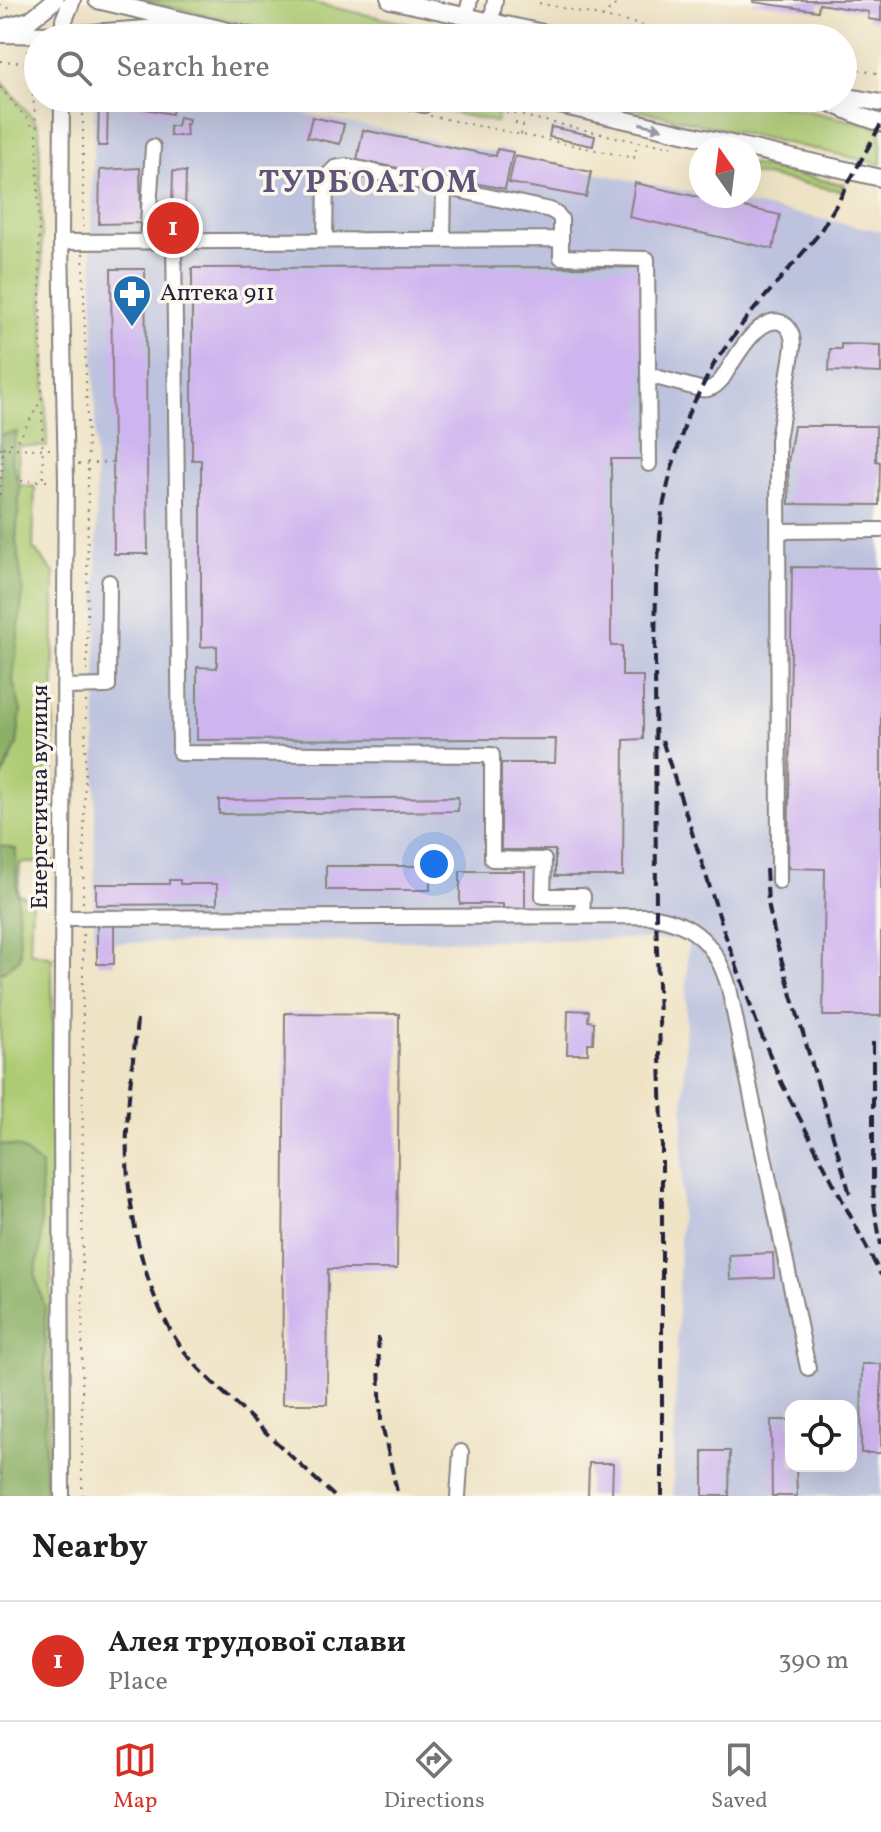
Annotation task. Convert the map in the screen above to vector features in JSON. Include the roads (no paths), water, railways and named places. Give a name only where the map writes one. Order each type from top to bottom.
[{"type":"main road","points":[[0,28],[30,20],[55,0]]},
{"type":"main road","points":[[64,24],[72,0]]},
{"type":"main road","points":[[390,0],[496,24]]},
{"type":"main road","points":[[107,1],[199,24]]},
{"type":"main road","points":[[0,34],[24,35]]},
{"type":"main road","points":[[857,91],[881,92]]},
{"type":"main road","points":[[857,99],[881,103]]},
{"type":"main road","points":[[591,112],[881,178]]},
{"type":"main road","points":[[851,112],[881,123]]},
{"type":"street","points":[[466,17],[470,0]]},
{"type":"street","points":[[491,23],[495,0]]},
{"type":"street","name":"Енергетична вулиця","points":[[62,112],[61,242],[66,465],[61,1089],[62,1496]]},
{"type":"street","points":[[147,241],[153,147]]},
{"type":"street","points":[[325,240],[325,181],[328,173],[342,165],[550,210],[561,219],[561,257],[647,259],[649,464]]},
{"type":"street","points":[[443,239],[444,185]]},
{"type":"street","points":[[61,242],[561,239]]},
{"type":"street","points":[[174,240],[180,753],[492,755],[492,859],[544,860],[543,896],[583,896],[582,916]]},
{"type":"street","points":[[648,375],[709,389],[717,385],[756,331],[763,326],[782,322],[788,326],[793,339],[778,440],[779,881]]},
{"type":"street","points":[[778,531],[881,530]]},
{"type":"street","points":[[64,687],[108,686],[109,582]]},
{"type":"street","points":[[62,918],[649,916],[671,920],[689,928],[710,946],[726,979],[808,1368]]},
{"type":"street","points":[[458,1496],[461,1452]]},
{"type":"railway","points":[[662,1496],[662,1126],[656,914],[655,656],[662,511],[688,414],[715,362],[746,319],[818,235],[881,124]]},
{"type":"railway","points":[[662,740],[759,1029],[782,1084],[881,1275]]},
{"type":"railway","points":[[766,869],[768,903],[776,941],[850,1194]]},
{"type":"railway","points":[[137,1020],[127,1130],[128,1183],[137,1239],[164,1319],[199,1368],[334,1496]]},
{"type":"railway","points":[[873,1042],[873,1183],[881,1245]]},
{"type":"railway","points":[[378,1337],[381,1420],[398,1496]]},
{"type":"place","name":"Алея трудової слави","points":[[173,228]]},
{"type":"place","name":"Аптека 911","points":[[132,328]]},
{"type":"district","name":"ТУРБОАТОМ","points":[[369,184]]}]
